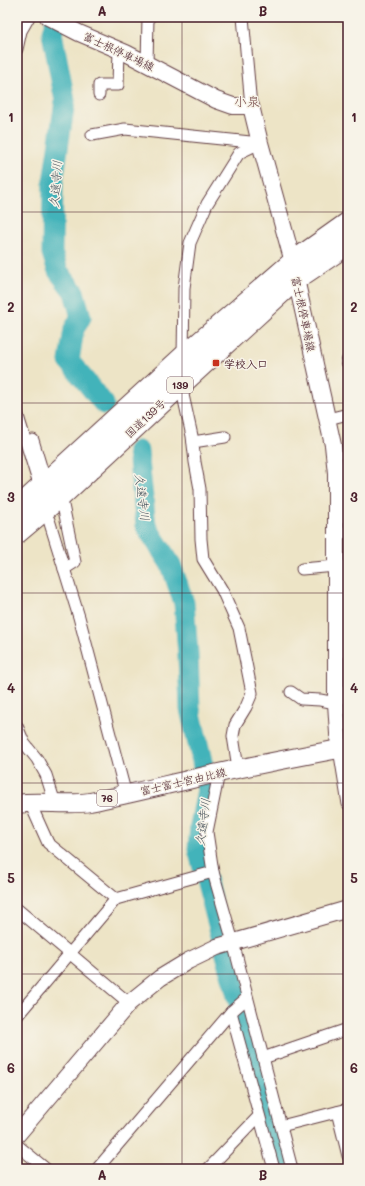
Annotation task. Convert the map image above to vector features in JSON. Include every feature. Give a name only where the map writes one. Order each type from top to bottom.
[{"type":"highway","name":"国道139号","points":[[17,508],[41,479],[186,366],[348,223]]},
{"type":"highway","name":"国道139号","points":[[295,271],[348,244]]},
{"type":"highway","name":"国道139号","points":[[17,533],[61,496],[186,366]]},
{"type":"main road","name":"富士根停車場線","points":[[48,17],[79,33],[119,50],[216,100],[233,106],[251,106],[295,271],[333,445],[342,533],[336,566],[336,703],[344,749]]},
{"type":"main road","name":"富士富士宮由比線","points":[[23,803],[73,804],[126,795],[238,768],[344,749]]},
{"type":"main road","points":[[17,1135],[129,1003],[160,978],[188,961],[226,944],[348,909]]},
{"type":"street","points":[[17,49],[19,31],[29,17]]},
{"type":"street","points":[[147,64],[148,17]]},
{"type":"street","points":[[242,17],[251,106]]},
{"type":"street","points":[[99,95],[99,85],[118,85],[119,50]]},
{"type":"street","points":[[92,135],[125,129],[260,143]]},
{"type":"street","points":[[238,768],[233,736],[235,725],[246,707],[252,693],[239,628],[222,590],[203,559],[200,539],[200,489],[193,442],[183,395],[186,366],[184,288],[190,243],[207,204],[239,153],[260,143]]},
{"type":"street","points":[[17,409],[24,412],[41,479]]},
{"type":"street","points":[[17,413],[41,479]]},
{"type":"street","points":[[328,419],[348,414]]},
{"type":"street","points":[[193,442],[225,437]]},
{"type":"street","points":[[61,496],[75,562],[64,569]]},
{"type":"street","points":[[49,520],[79,617],[126,795]]},
{"type":"street","points":[[302,569],[336,566]]},
{"type":"street","points":[[291,692],[302,699],[336,703]]},
{"type":"street","points":[[17,726],[24,743],[37,759],[46,775],[55,803]]},
{"type":"street","points":[[344,749],[348,804]]},
{"type":"street","points":[[208,775],[207,832],[211,873],[239,1006],[259,1116],[274,1169]]},
{"type":"street","points":[[23,803],[48,843],[116,899]]},
{"type":"street","points":[[17,1016],[116,899],[211,873]]},
{"type":"street","points":[[17,909],[129,1003]]},
{"type":"street","points":[[239,1006],[263,1058],[292,1169]]},
{"type":"street","points":[[96,1169],[239,1006]]},
{"type":"street","points":[[263,1058],[348,1029]]},
{"type":"street","points":[[281,1126],[343,1110],[348,1156]]},
{"type":"street","points":[[208,1169],[259,1116]]},
{"type":"street","points":[[17,1145],[46,1169]]},
{"type":"waterway","name":"久遠寺川","points":[[57,17],[52,33],[65,101],[53,182],[52,253],[58,271],[74,292],[81,317],[74,329],[69,361],[104,404]]},
{"type":"waterway","name":"久遠寺川","points":[[138,451],[146,526],[171,565],[184,603],[190,709],[207,790],[200,826],[198,849],[283,1169]]},
{"type":"place","name":"学校入口","points":[[216,363]]},
{"type":"district","name":"小泉","points":[[247,100]]}]
